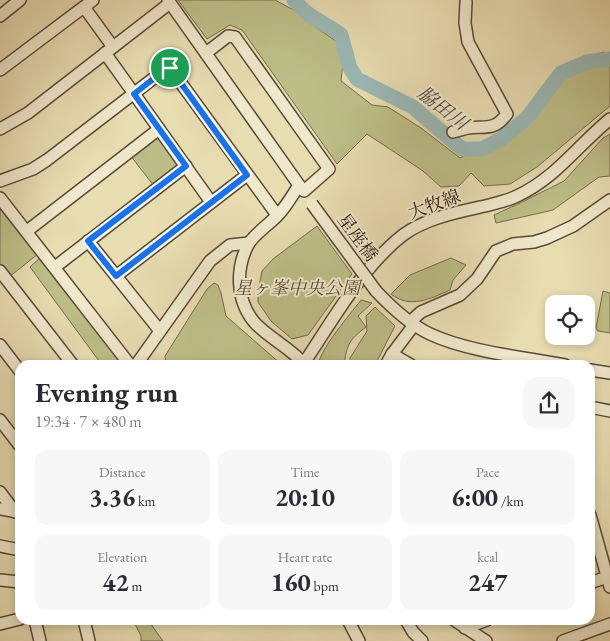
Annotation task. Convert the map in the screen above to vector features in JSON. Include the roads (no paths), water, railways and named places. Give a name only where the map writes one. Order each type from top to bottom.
[{"type":"street","points":[[0,16],[20,0]]},
{"type":"street","points":[[0,70],[93,0]]},
{"type":"street","points":[[0,129],[28,113],[169,1]]},
{"type":"street","name":"星座橋","points":[[169,1],[312,204],[376,291],[412,323],[430,334],[467,346],[539,360]]},
{"type":"street","points":[[453,132],[467,128],[492,127],[507,114],[468,42],[465,23],[467,1]]},
{"type":"street","points":[[84,7],[134,94],[211,202]]},
{"type":"street","points":[[206,53],[228,36],[235,37],[329,169],[301,188],[277,216],[249,243],[242,258],[239,271],[240,287],[247,312],[270,337],[299,360]]},
{"type":"street","points":[[0,181],[33,169],[47,160],[167,68],[170,68],[277,216]]},
{"type":"street","name":"大牧線","points":[[307,360],[375,262],[403,236],[440,217],[516,197],[538,186],[558,170],[610,120]]},
{"type":"street","points":[[27,231],[159,129]]},
{"type":"street","points":[[55,267],[186,166]]},
{"type":"street","points":[[116,276],[247,175]]},
{"type":"street","points":[[0,198],[126,360]]},
{"type":"street","points":[[389,360],[421,312],[460,295],[477,279],[496,251],[513,244],[534,242],[547,238],[573,226],[609,203]]},
{"type":"street","points":[[88,241],[160,331]]},
{"type":"street","points":[[140,360],[210,261],[230,245],[249,243]]},
{"type":"street","points":[[0,271],[4,286],[69,360]]},
{"type":"street","points":[[0,345],[15,364]]},
{"type":"street","points":[[392,354],[402,360]]},
{"type":"street","points":[[595,371],[610,374]]},
{"type":"street","points":[[595,408],[610,411]]},
{"type":"street","points":[[0,420],[15,440]]},
{"type":"street","points":[[0,492],[15,509]]},
{"type":"street","points":[[0,509],[15,512]]},
{"type":"street","points":[[595,534],[608,582],[595,583]]},
{"type":"street","points":[[0,546],[15,549]]},
{"type":"street","points":[[0,580],[15,582]]},
{"type":"street","points":[[0,624],[15,620]]},
{"type":"street","points":[[563,641],[610,624]]},
{"type":"street","points":[[36,625],[40,641]]},
{"type":"street","points":[[85,625],[89,641]]},
{"type":"street","points":[[351,625],[359,641]]},
{"type":"street","points":[[409,625],[422,641]]},
{"type":"street","points":[[461,625],[486,641]]},
{"type":"street","points":[[465,628],[473,625]]},
{"type":"waterway","name":"脇田川","points":[[294,0],[311,16],[341,35],[350,68],[357,79],[413,107],[462,149],[482,149],[501,139],[527,118],[561,73],[587,62],[610,59]]},
{"type":"park label","name":"星ヶ峯中央公園","points":[[297,287]]}]
